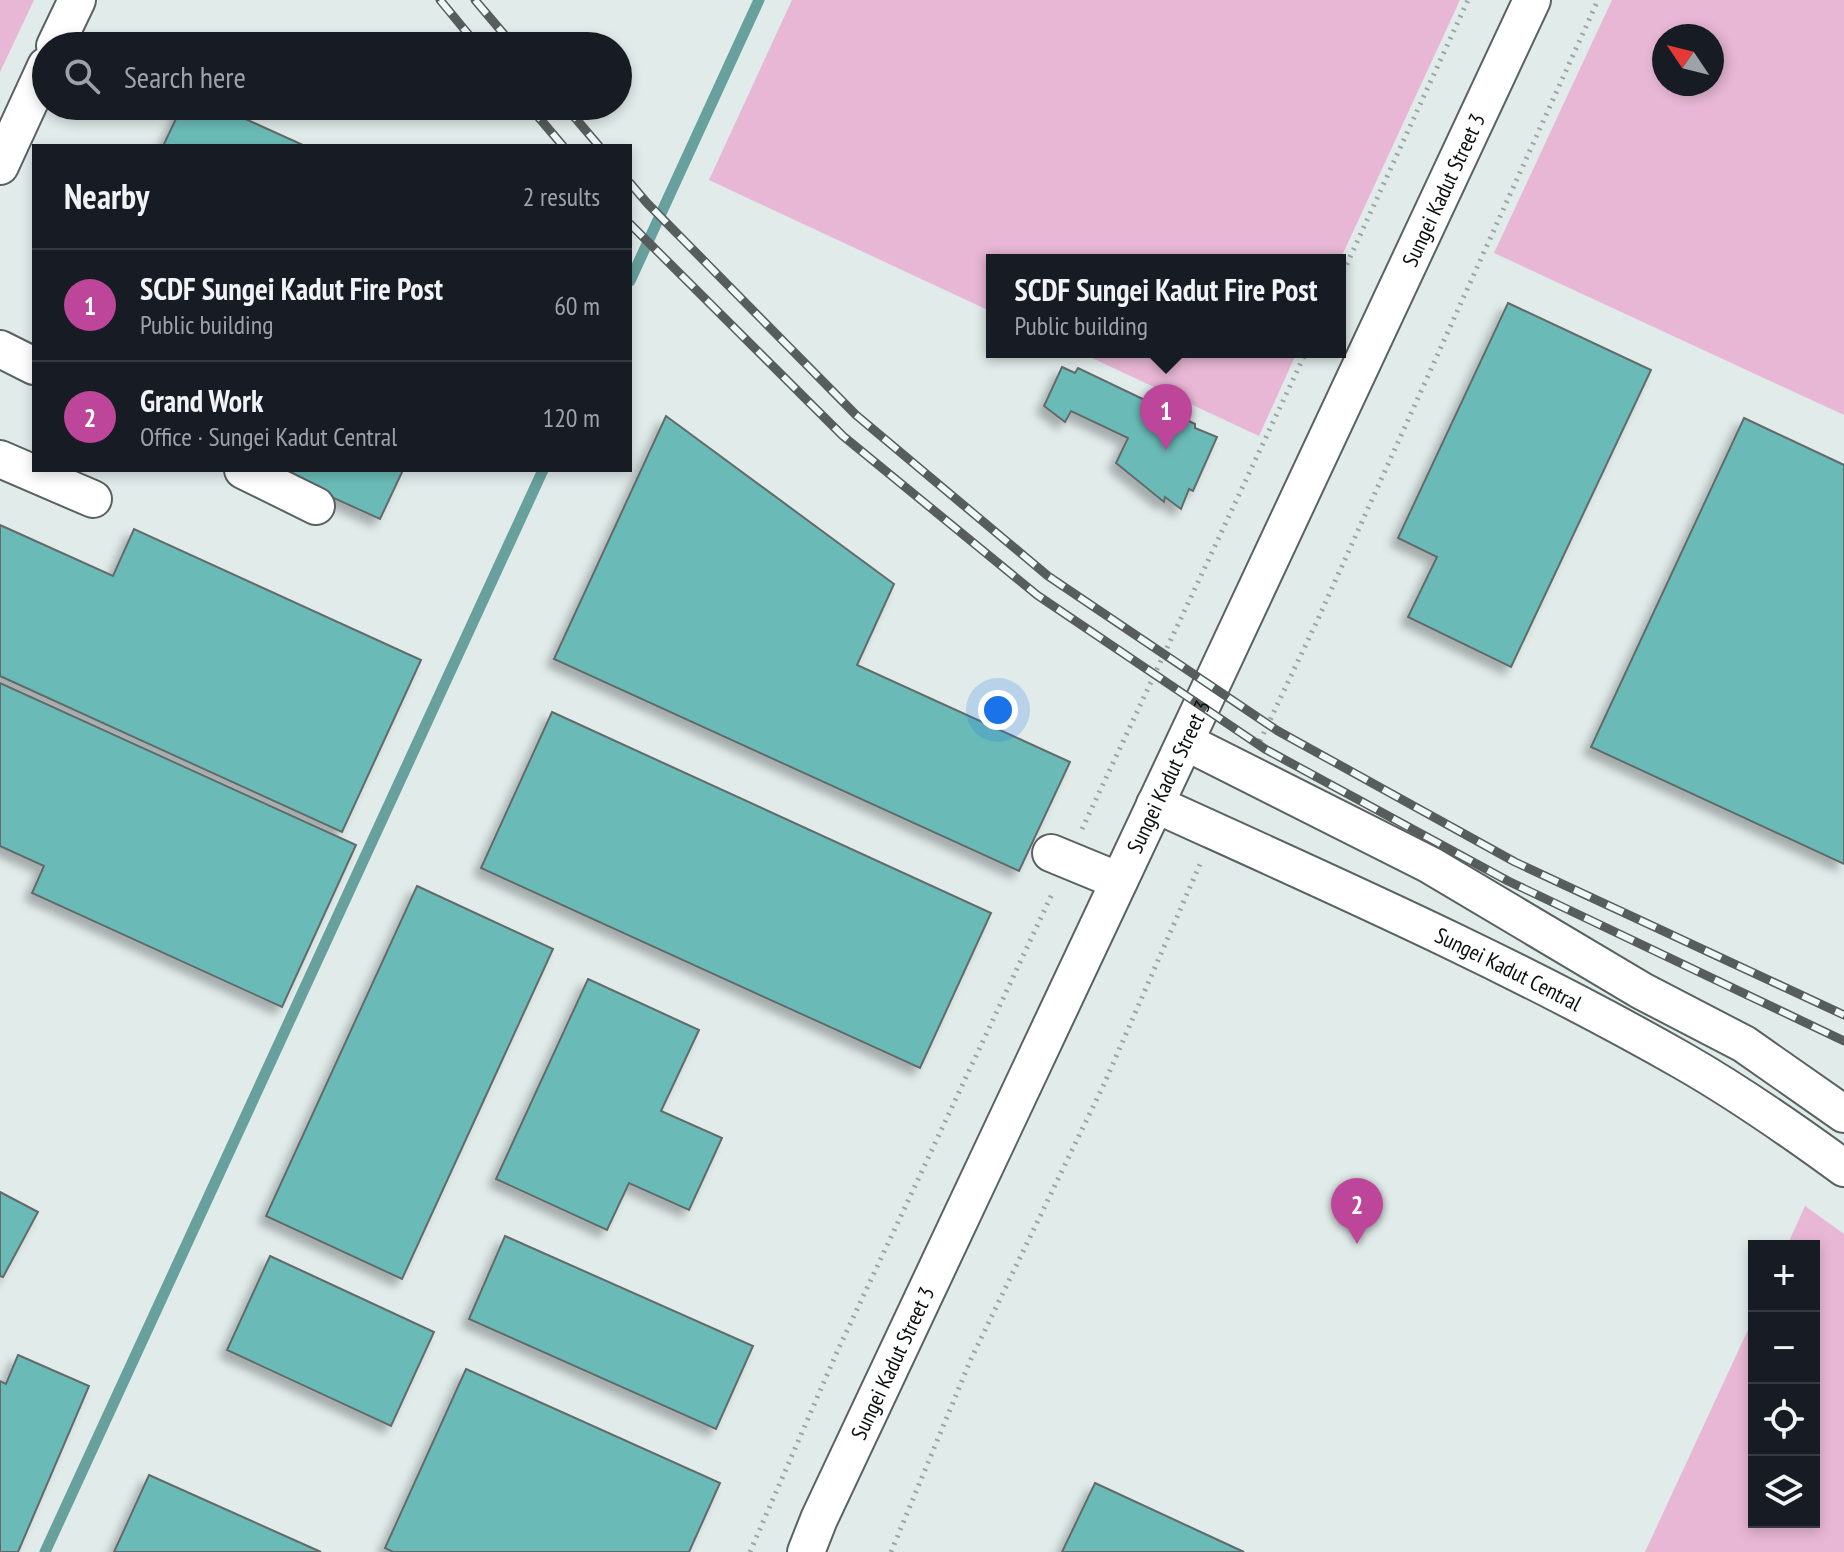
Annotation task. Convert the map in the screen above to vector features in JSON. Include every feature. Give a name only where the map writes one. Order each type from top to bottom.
[{"type":"street","points":[[62,32],[77,0]]},
{"type":"street","name":"Sungei Kadut Street 3","points":[[806,1552],[1532,0]]},
{"type":"street","points":[[0,166],[32,96]]},
{"type":"street","points":[[0,349],[32,365]]},
{"type":"street","points":[[0,459],[93,499]]},
{"type":"street","points":[[247,472],[316,506]]},
{"type":"street","name":"Sungei Kadut Central","points":[[1186,742],[1430,865],[1642,991],[1744,1044],[1844,1114]]},
{"type":"street","name":"Sungei Kadut Central","points":[[1155,804],[1404,919],[1580,1005],[1685,1062],[1778,1120],[1844,1168]]},
{"type":"street","points":[[1060,856],[1119,881]]},
{"type":"path","points":[[1346,266],[1468,0]]},
{"type":"path","points":[[1564,71],[1598,0]]},
{"type":"path","points":[[750,1552],[1060,856],[1303,358]]},
{"type":"shaded area","points":[[0,0],[34,0],[0,72]]},
{"type":"shaded area","points":[[792,0],[1460,0],[1343,254],[986,254],[986,309],[709,180]]},
{"type":"shaded area","points":[[1612,0],[1844,0],[1844,415],[1494,253]]},
{"type":"shaded area","points":[[1092,358],[1294,358],[1259,436]]},
{"type":"shaded area","points":[[1805,1206],[1844,1234],[1844,1552],[1645,1552],[1748,1330],[1748,1528],[1820,1528],[1820,1240],[1790,1240]]},
{"type":"building","points":[[175,120],[248,120],[301,144],[164,144]]},
{"type":"building","points":[[1508,303],[1651,370],[1511,667],[1408,617],[1437,557],[1398,538]]},
{"type":"building","points":[[1062,367],[1075,373],[1078,368],[1217,437],[1193,491],[1189,489],[1181,509],[1165,497],[1164,502],[1116,463],[1128,438],[1071,411],[1065,422],[1044,406]]},
{"type":"building","points":[[666,416],[894,584],[857,665],[1070,762],[1019,871],[554,659]]},
{"type":"building","points":[[1744,418],[1844,465],[1844,864],[1591,747]]},
{"type":"building","points":[[276,472],[402,472],[380,519]]},
{"type":"building","points":[[0,525],[113,576],[134,529],[421,660],[342,832],[0,676]]},
{"type":"building","points":[[0,683],[356,845],[282,1007],[32,893],[44,866],[0,846]]},
{"type":"building","points":[[552,712],[991,913],[920,1068],[481,868]]},
{"type":"building","points":[[417,886],[553,949],[402,1279],[266,1216]]},
{"type":"building","points":[[588,979],[699,1030],[661,1111],[722,1138],[689,1210],[629,1183],[607,1230],[496,1179]]},
{"type":"building","points":[[0,1192],[38,1212],[3,1277],[0,1276]]},
{"type":"building","points":[[505,1236],[753,1346],[716,1429],[469,1319]]},
{"type":"building","points":[[270,1256],[434,1332],[391,1426],[227,1350]]},
{"type":"building","points":[[18,1355],[89,1386],[18,1552],[0,1552],[0,1381],[6,1384]]},
{"type":"building","points":[[466,1369],[720,1483],[689,1552],[393,1552],[385,1548]]},
{"type":"building","points":[[149,1475],[321,1552],[114,1552]]},
{"type":"building","points":[[1095,1483],[1244,1552],[1062,1552]]},
{"type":"waterway","points":[[632,277],[759,0]]},
{"type":"waterway","points":[[45,1552],[542,472]]},
{"type":"railway","points":[[440,0],[466,32]]},
{"type":"railway","points":[[475,0],[502,32]]},
{"type":"railway","points":[[541,120],[561,144]]},
{"type":"railway","points":[[577,120],[597,144]]},
{"type":"railway","points":[[632,185],[856,415],[1048,576],[1278,731],[1515,862],[1844,1015]]},
{"type":"railway","points":[[632,226],[843,436],[1037,595],[1265,749],[1508,881],[1844,1041]]},
{"type":"place","name":"SCDF Sungei Kadut Fire Post","points":[[1166,450]]},
{"type":"place","name":"Grand Work","points":[[1357,1244]]}]
